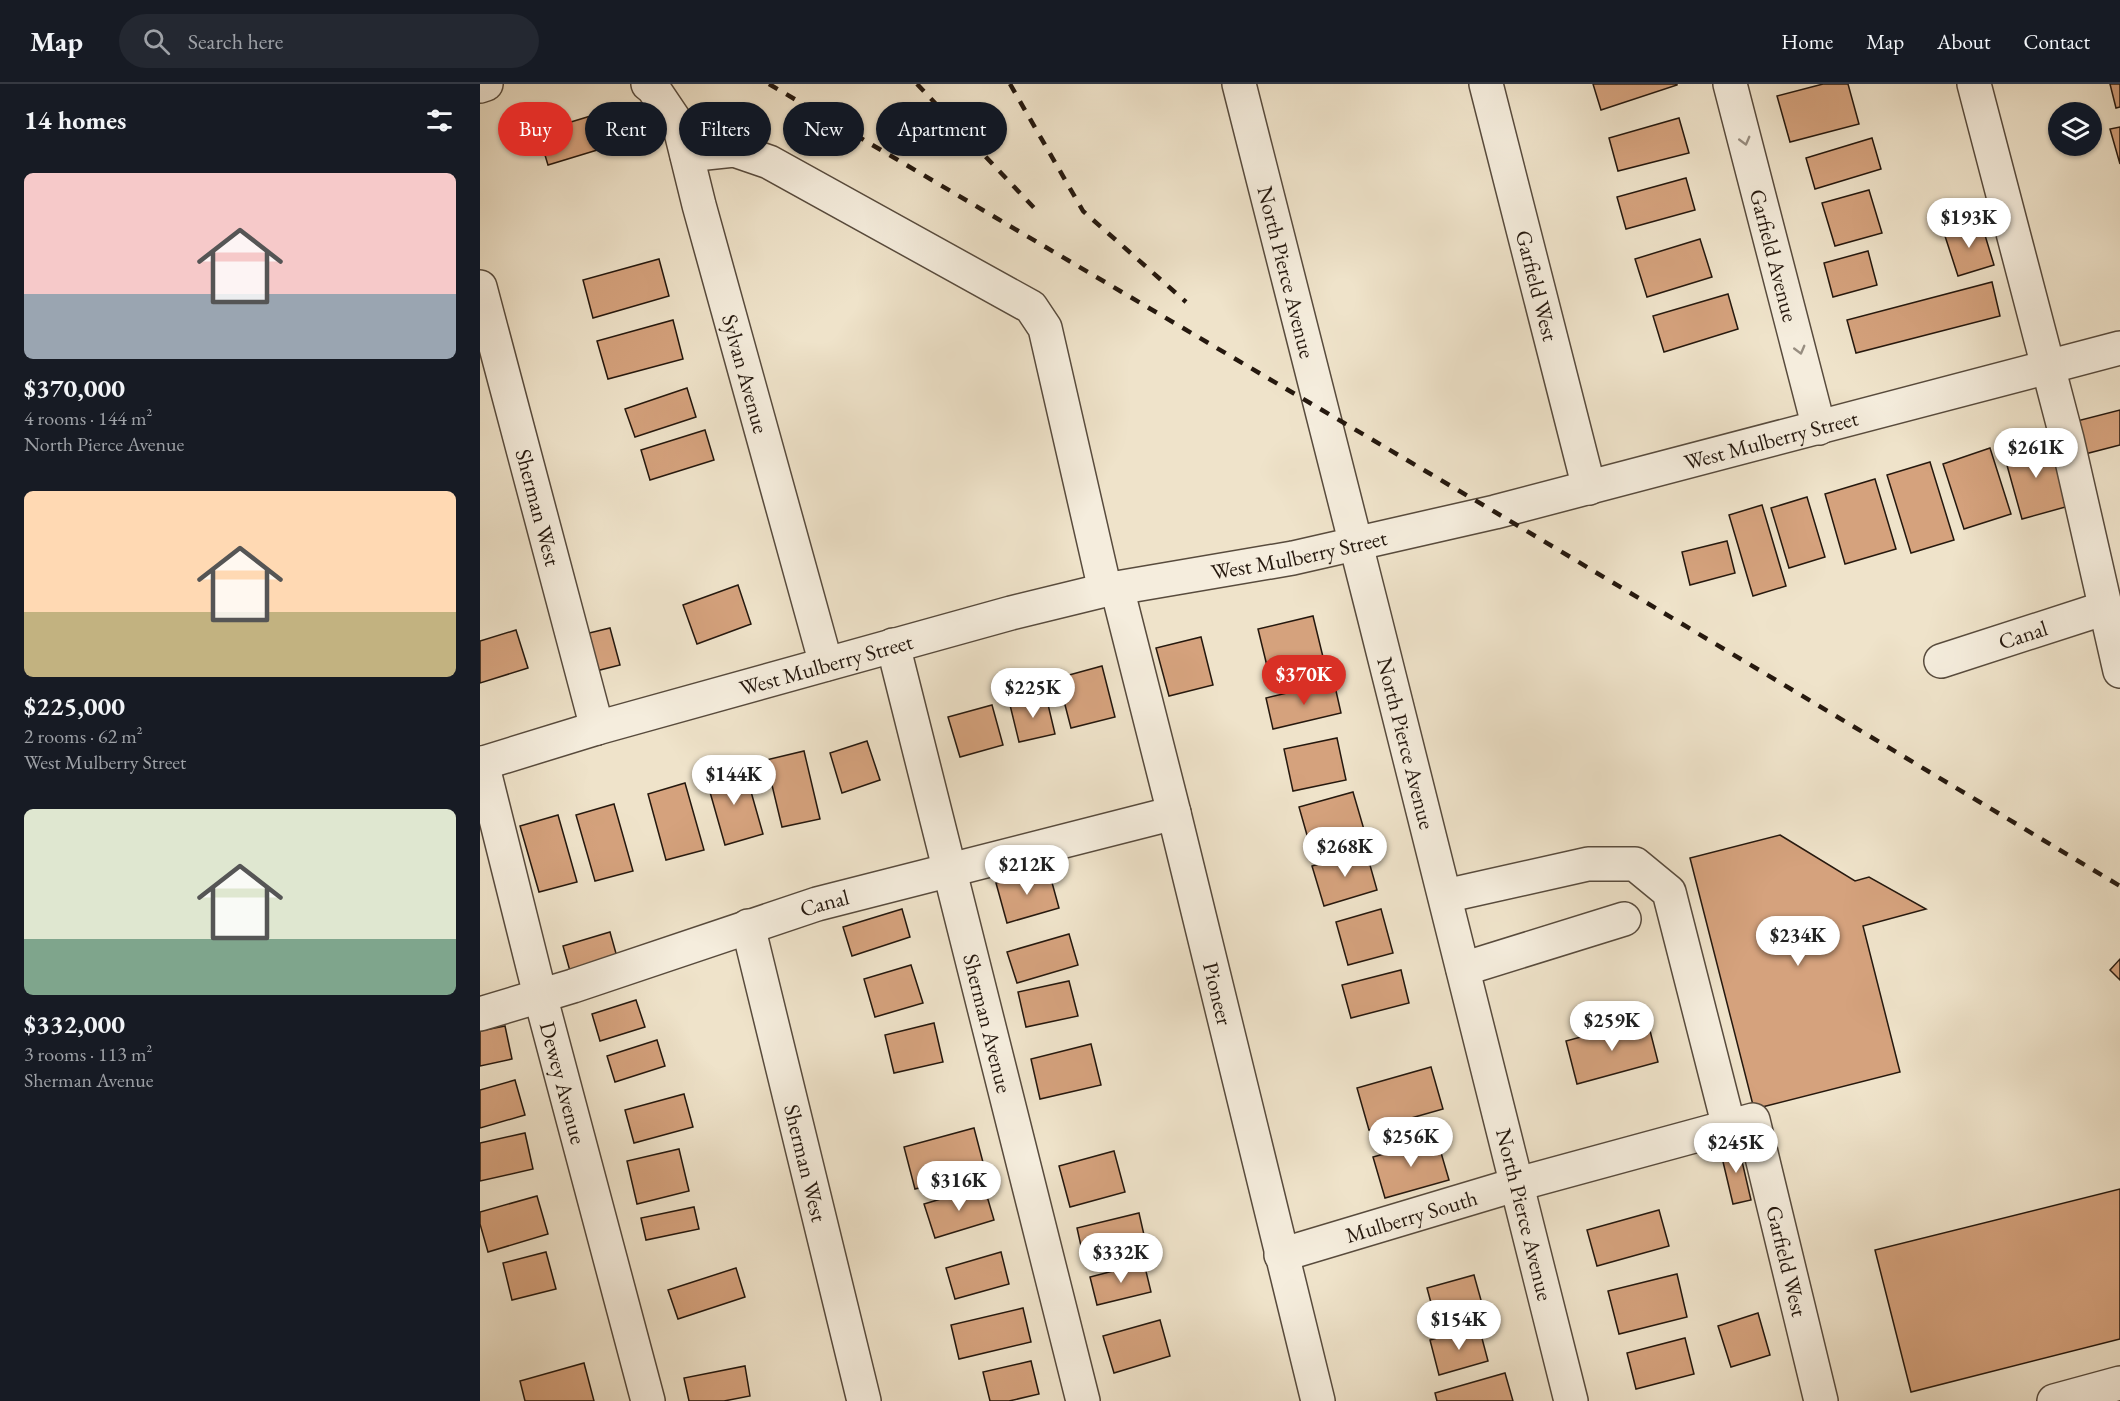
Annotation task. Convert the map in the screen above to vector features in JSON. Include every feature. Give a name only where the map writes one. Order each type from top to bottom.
[{"type":"street","points":[[480,86],[486,84]]},
{"type":"street","name":"North Pierce Avenue","points":[[1239,84],[1358,544],[1572,1401]]},
{"type":"street","name":"Garfield West","points":[[1486,84],[1589,488]]},
{"type":"street","name":"Garfield Avenue","points":[[1730,84],[1819,428]]},
{"type":"street","points":[[1974,84],[2087,522],[2120,671]]},
{"type":"street","name":"Sylvan Avenue","points":[[651,86],[679,127]]},
{"type":"street","name":"Sylvan Avenue","points":[[687,156],[826,664]]},
{"type":"street","name":"Pioneer","points":[[752,156],[769,162],[1031,307],[1045,328],[1111,589],[1174,813],[1318,1401]]},
{"type":"street","name":"Sherman West","points":[[480,287],[597,728]]},
{"type":"street","name":"West Mulberry Street","points":[[481,764],[597,728],[1011,613],[1111,589],[1293,558],[1358,544],[1589,488],[2120,348]]},
{"type":"street","name":"Canal","points":[[1941,662],[2105,608]]},
{"type":"street","name":"Sherman Avenue","points":[[893,645],[1083,1401]]},
{"type":"street","name":"Dewey Avenue","points":[[481,764],[648,1401]]},
{"type":"street","name":"Canal","points":[[480,1014],[817,904],[1174,813]]},
{"type":"street","name":"Garfield West","points":[[1445,896],[1588,864],[1635,864],[1669,892],[1741,1124],[1821,1401]]},
{"type":"street","points":[[1463,969],[1624,919]]},
{"type":"street","name":"Sherman West","points":[[748,926],[864,1401]]},
{"type":"street","name":"Mulberry South","points":[[1281,1255],[1518,1184],[1741,1124]]},
{"type":"street","points":[[2054,1401],[2120,1383]]},
{"type":"building","points":[[1593,84],[1677,84],[1677,85],[1601,110]]},
{"type":"building","points":[[1823,84],[1848,84],[1859,124],[1790,142],[1777,96]]},
{"type":"building","points":[[2110,84],[2120,84],[2120,107],[2116,108]]},
{"type":"building","points":[[585,118],[585,154],[548,165],[545,156],[573,156],[573,121]]},
{"type":"building","points":[[1679,118],[1689,153],[1618,171],[1609,138]]},
{"type":"building","points":[[2120,127],[2120,164],[2110,129]]},
{"type":"building","points":[[1872,138],[1881,169],[1815,189],[1806,158]]},
{"type":"building","points":[[1686,178],[1695,210],[1626,229],[1617,197]]},
{"type":"building","points":[[1869,190],[1882,233],[1835,246],[1822,203]]},
{"type":"building","points":[[1981,222],[1994,265],[1958,276],[1944,233]]},
{"type":"building","points":[[1700,239],[1712,277],[1647,297],[1635,259]]},
{"type":"building","points":[[1868,251],[1877,285],[1833,297],[1824,263]]},
{"type":"building","points":[[659,259],[669,296],[593,318],[583,280]]},
{"type":"building","points":[[1992,282],[2000,316],[1856,353],[1847,320]]},
{"type":"building","points":[[1728,294],[1738,329],[1664,352],[1653,316]]},
{"type":"building","points":[[673,320],[683,359],[608,379],[597,341]]},
{"type":"building","points":[[687,388],[696,417],[635,437],[625,409]]},
{"type":"building","points":[[2120,410],[2120,445],[2085,454],[2077,421]]},
{"type":"building","points":[[705,430],[714,460],[650,480],[641,450]]},
{"type":"building","points":[[2048,438],[2069,506],[2022,519],[2003,451]]},
{"type":"building","points":[[1990,448],[2011,514],[1964,529],[1943,464]]},
{"type":"building","points":[[1930,462],[1954,540],[1911,553],[1887,475]]},
{"type":"building","points":[[1875,479],[1896,549],[1845,564],[1825,494]]},
{"type":"building","points":[[1807,497],[1825,557],[1789,568],[1771,508]]},
{"type":"building","points":[[1762,505],[1786,586],[1753,596],[1729,515]]},
{"type":"building","points":[[1727,541],[1735,573],[1690,585],[1682,552]]},
{"type":"building","points":[[738,585],[751,624],[697,644],[683,605]]},
{"type":"building","points":[[1313,616],[1323,657],[1268,670],[1258,629]]},
{"type":"building","points":[[610,628],[620,665],[596,671],[585,634]]},
{"type":"building","points":[[516,630],[528,668],[480,683],[480,641]]},
{"type":"building","points":[[1201,637],[1213,685],[1169,696],[1156,648]]},
{"type":"building","points":[[1102,666],[1115,717],[1071,728],[1058,678]]},
{"type":"building","points":[[1334,682],[1341,713],[1273,729],[1266,698]]},
{"type":"building","points":[[1046,696],[1055,734],[1019,742],[1010,705]]},
{"type":"building","points":[[992,705],[1003,745],[960,757],[948,717]]},
{"type":"building","points":[[1337,738],[1346,780],[1293,791],[1284,749]]},
{"type":"building","points":[[867,741],[880,780],[842,793],[830,753]]},
{"type":"building","points":[[804,751],[820,819],[782,827],[766,760]]},
{"type":"building","points":[[744,767],[763,834],[725,845],[706,778]]},
{"type":"building","points":[[685,783],[704,850],[666,860],[648,794]]},
{"type":"building","points":[[1353,792],[1365,833],[1311,849],[1299,807]]},
{"type":"building","points":[[614,804],[633,871],[595,881],[576,815]]},
{"type":"building","points":[[558,815],[577,882],[539,892],[520,826]]},
{"type":"building","points":[[1780,835],[1855,881],[1869,877],[1926,909],[1863,926],[1900,1072],[1754,1109],[1690,858]]},
{"type":"building","points":[[1366,851],[1377,890],[1324,906],[1312,866]]},
{"type":"building","points":[[1048,868],[1059,908],[1007,923],[996,883]]},
{"type":"building","points":[[902,909],[910,937],[852,956],[843,927]]},
{"type":"building","points":[[1381,909],[1393,953],[1348,965],[1336,922]]},
{"type":"building","points":[[610,932],[617,957],[570,971],[563,946]]},
{"type":"building","points":[[1069,934],[1078,965],[1017,983],[1007,952]]},
{"type":"building","points":[[2120,959],[2120,980],[2110,970]]},
{"type":"building","points":[[911,965],[923,1003],[875,1017],[864,979]]},
{"type":"building","points":[[1401,970],[1409,1003],[1351,1018],[1342,985]]},
{"type":"building","points":[[1069,981],[1078,1016],[1026,1027],[1018,992]]},
{"type":"building","points":[[636,1000],[645,1027],[600,1041],[592,1014]]},
{"type":"building","points":[[1647,1019],[1658,1062],[1577,1084],[1566,1041]]},
{"type":"building","points":[[934,1023],[943,1062],[894,1073],[885,1035]]},
{"type":"building","points":[[505,1026],[512,1059],[480,1066],[480,1031]]},
{"type":"building","points":[[657,1040],[665,1066],[615,1082],[607,1056]]},
{"type":"building","points":[[1091,1044],[1101,1085],[1040,1099],[1031,1059]]},
{"type":"building","points":[[1431,1067],[1443,1109],[1369,1130],[1357,1088]]},
{"type":"building","points":[[515,1080],[525,1115],[480,1128],[480,1090]]},
{"type":"building","points":[[684,1094],[693,1127],[634,1143],[625,1110]]},
{"type":"building","points":[[974,1128],[985,1170],[915,1189],[904,1147]]},
{"type":"building","points":[[525,1133],[533,1169],[480,1181],[480,1143]]},
{"type":"building","points":[[1437,1139],[1449,1180],[1385,1198],[1373,1157]]},
{"type":"building","points":[[1738,1144],[1751,1200],[1733,1204],[1720,1149]]},
{"type":"building","points":[[679,1149],[689,1191],[637,1204],[627,1161]]},
{"type":"building","points":[[1114,1151],[1125,1192],[1070,1207],[1059,1166]]},
{"type":"building","points":[[984,1186],[994,1220],[935,1238],[924,1204]]},
{"type":"building","points":[[2120,1189],[2120,1339],[1911,1392],[1875,1250]]},
{"type":"building","points":[[537,1196],[548,1234],[488,1252],[480,1224],[480,1212]]},
{"type":"building","points":[[694,1207],[699,1229],[646,1240],[641,1218]]},
{"type":"building","points":[[1659,1210],[1669,1246],[1597,1266],[1587,1230]]},
{"type":"building","points":[[1139,1213],[1147,1248],[1085,1264],[1077,1228]]},
{"type":"building","points":[[546,1252],[556,1289],[512,1300],[503,1263]]},
{"type":"building","points":[[1001,1252],[1009,1284],[955,1299],[946,1268]]},
{"type":"building","points":[[1144,1263],[1151,1292],[1097,1305],[1090,1277]]},
{"type":"building","points":[[736,1268],[745,1297],[678,1319],[668,1290]]},
{"type":"building","points":[[1677,1274],[1687,1317],[1619,1334],[1608,1291]]},
{"type":"building","points":[[1474,1275],[1484,1311],[1437,1325],[1427,1288]]},
{"type":"building","points":[[1023,1308],[1031,1342],[959,1359],[951,1325]]},
{"type":"building","points":[[1758,1313],[1770,1355],[1731,1367],[1718,1326]]},
{"type":"building","points":[[1160,1320],[1170,1356],[1114,1373],[1103,1336]]},
{"type":"building","points":[[1479,1327],[1488,1361],[1439,1375],[1430,1340]]},
{"type":"building","points":[[1685,1338],[1694,1374],[1636,1389],[1627,1353]]},
{"type":"building","points":[[1031,1361],[1039,1394],[1009,1401],[990,1401],[983,1372]]},
{"type":"building","points":[[584,1363],[594,1401],[525,1401],[520,1381]]},
{"type":"building","points":[[745,1366],[750,1396],[724,1401],[689,1401],[684,1378]]},
{"type":"building","points":[[1505,1373],[1513,1401],[1437,1401],[1435,1393]]},
{"type":"railway","points":[[769,84],[1495,512],[2120,886]]},
{"type":"railway","points":[[917,84],[1037,211]]},
{"type":"railway","points":[[1010,84],[1083,211],[1186,302]]}]
